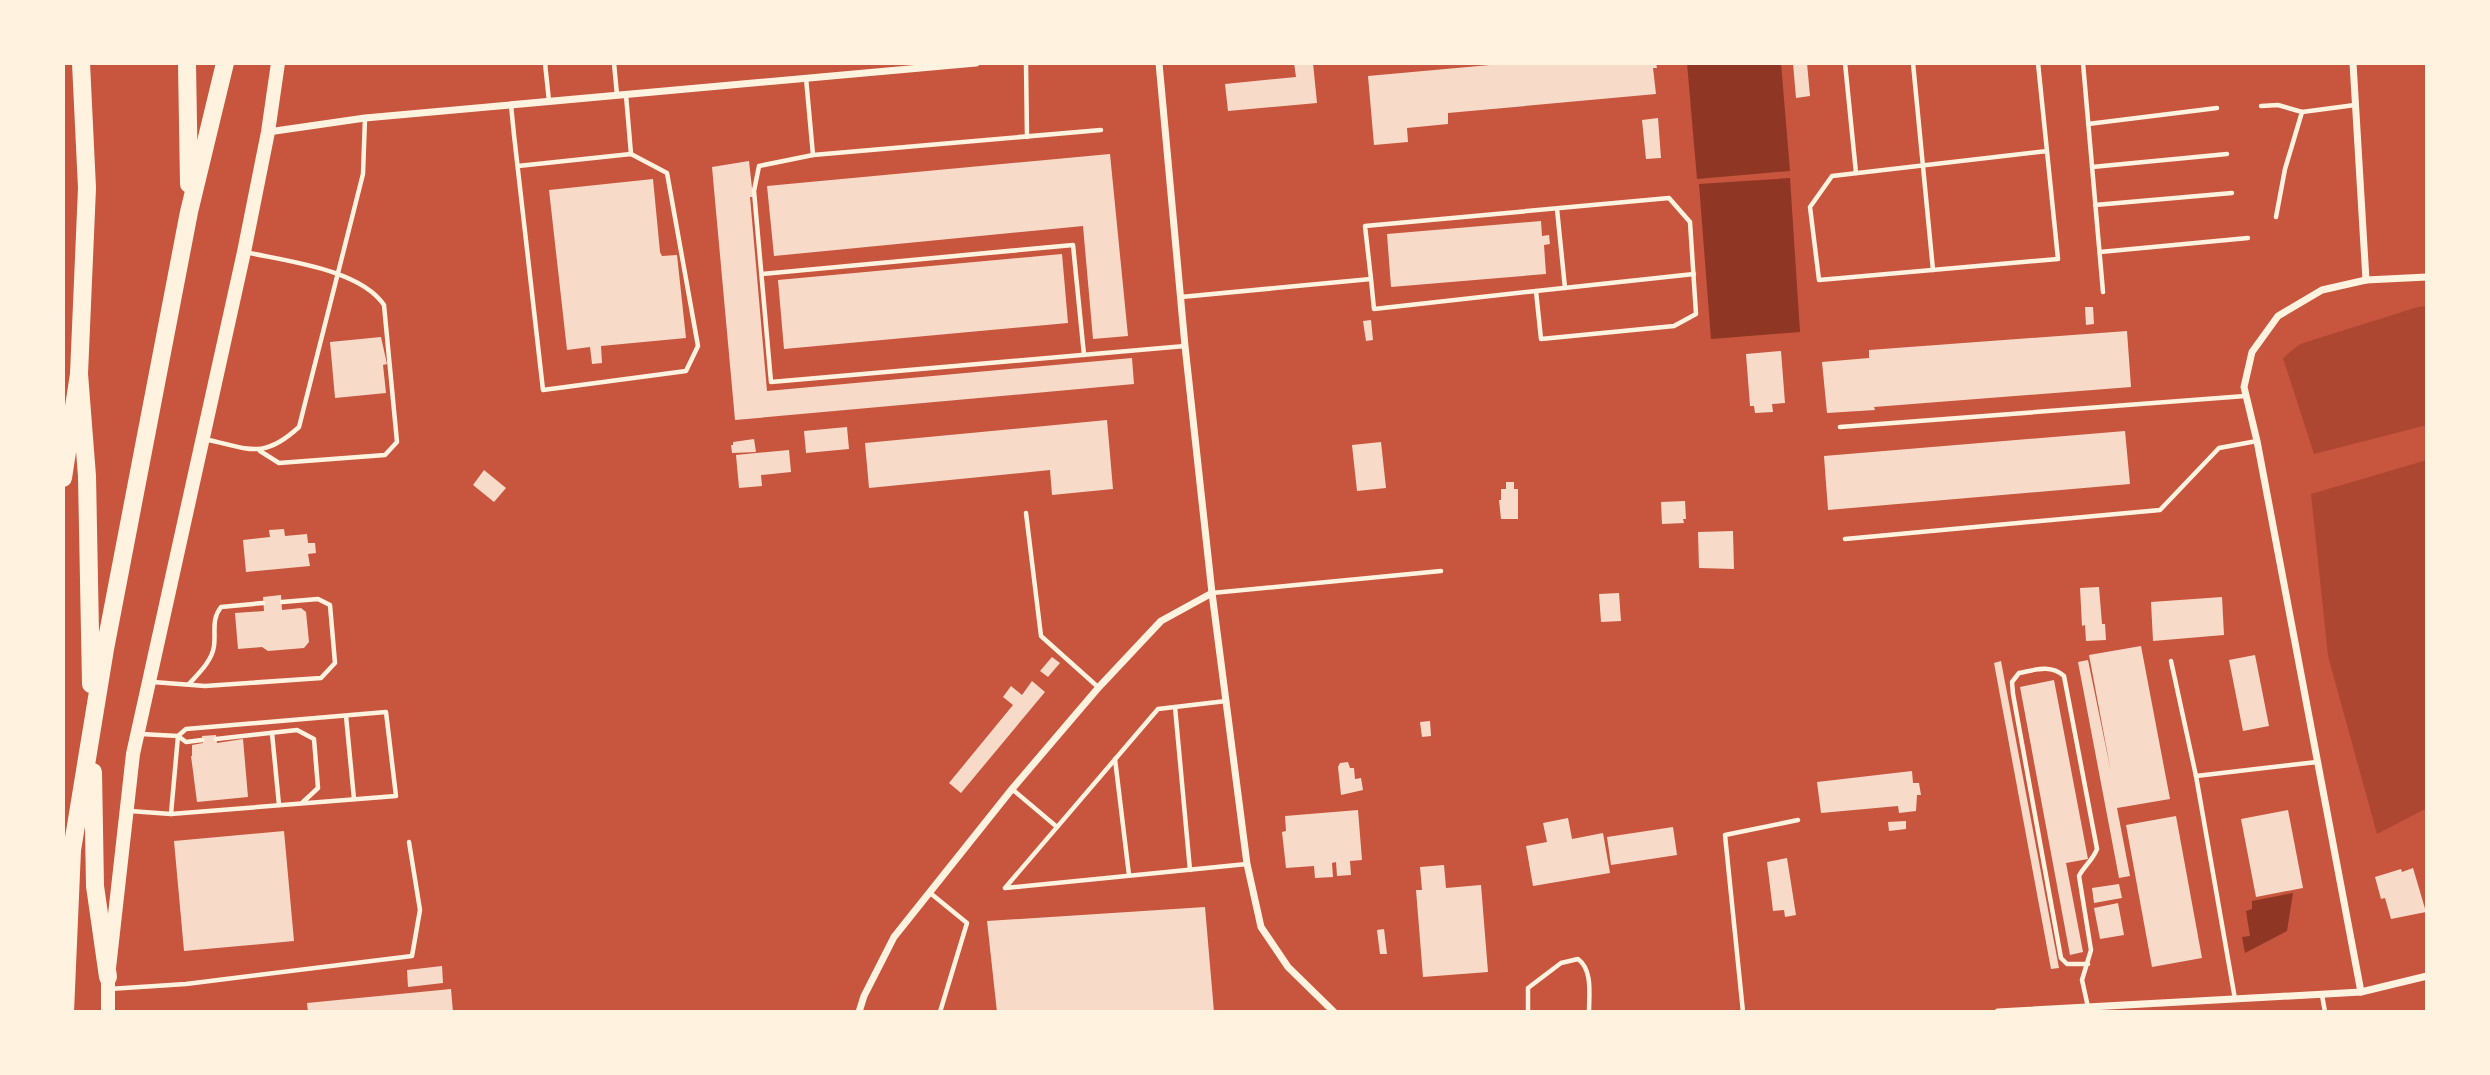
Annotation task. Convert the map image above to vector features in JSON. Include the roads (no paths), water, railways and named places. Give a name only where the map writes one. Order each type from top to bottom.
[{"type":"highway","points":[[63,478],[79,374],[87,188],[81,63]]},
{"type":"highway","points":[[187,63],[190,129],[189,212]]},
{"type":"highway","points":[[65,1012],[72,850],[108,636],[189,212],[225,63]]},
{"type":"highway","points":[[79,374],[87,476],[95,886],[108,983]]},
{"type":"main road","points":[[108,1012],[108,983],[137,733],[244,252],[268,132],[278,63]]},
{"type":"street","points":[[268,132],[365,118],[976,63]]},
{"type":"street","points":[[1159,63],[1185,346],[1212,593],[1247,864],[1261,927],[1287,967],[1332,1012]]},
{"type":"street","points":[[2353,63],[2366,280]]},
{"type":"street","points":[[2361,992],[2258,441],[2244,387],[2252,352],[2278,316],[2322,290],[2366,280],[2427,277]]},
{"type":"street","points":[[859,1012],[864,996],[894,937],[1012,789],[1099,687],[1161,621],[1212,593]]},
{"type":"street","points":[[1998,1012],[2088,1007],[2122,1009],[2361,992],[2427,976]]},
{"type":"lane","points":[[545,63],[549,101]]},
{"type":"lane","points":[[614,63],[617,95]]},
{"type":"lane","points":[[1026,63],[1027,137]]},
{"type":"lane","points":[[1845,63],[1856,173]]},
{"type":"lane","points":[[1913,63],[1933,270]]},
{"type":"lane","points":[[2038,63],[2047,151],[2058,259],[1819,281],[1810,207],[1832,176],[2047,151]]},
{"type":"lane","points":[[2083,63],[2103,292]]},
{"type":"lane","points":[[806,78],[813,155]]},
{"type":"lane","points":[[626,94],[631,154]]},
{"type":"lane","points":[[511,104],[542,390],[686,371],[698,346],[667,173],[631,154],[518,166]]},
{"type":"lane","points":[[2261,106],[2278,105],[2302,112],[2356,105]]},
{"type":"lane","points":[[2088,124],[2217,108]]},
{"type":"lane","points":[[2277,218],[2285,169],[2302,112]]},
{"type":"lane","points":[[260,451],[282,442],[299,427],[363,174],[365,118]]},
{"type":"lane","points":[[1101,131],[813,155],[759,166],[754,191],[771,382],[1185,346]]},
{"type":"lane","points":[[2092,167],[2227,154]]},
{"type":"lane","points":[[2095,205],[2232,193]]},
{"type":"lane","points":[[1536,291],[1541,339],[1674,326],[1696,314],[1694,274],[1690,222],[1669,198],[1365,226],[1374,309],[1536,291],[1694,274]]},
{"type":"lane","points":[[1557,209],[1565,288]]},
{"type":"lane","points":[[2099,252],[2248,238]]},
{"type":"lane","points":[[762,274],[1073,244],[1084,355]]},
{"type":"lane","points":[[203,439],[260,451],[279,463],[385,455],[397,442],[384,305],[378,296],[338,273],[244,252]]},
{"type":"lane","points":[[1181,297],[1371,279]]},
{"type":"lane","points":[[1840,427],[2246,396]]},
{"type":"lane","points":[[1845,539],[2160,510],[2219,448],[2258,441]]},
{"type":"lane","points":[[1026,513],[1041,636],[1099,687]]},
{"type":"lane","points":[[1212,593],[1441,570]]},
{"type":"lane","points":[[149,682],[205,686],[321,678],[335,663],[330,606],[318,599],[282,602]]},
{"type":"lane","points":[[189,685],[206,664],[214,648],[215,615],[221,607],[263,603]]},
{"type":"lane","points":[[2171,661],[2196,776],[2235,999]]},
{"type":"lane","points":[[2088,964],[2067,964],[2061,958],[2013,694],[2012,682],[2019,673],[2048,668],[2058,670],[2064,676],[2097,849],[2093,860],[2083,868],[2079,876],[2091,950],[2088,964],[2082,980],[2088,1007]]},
{"type":"lane","points":[[1227,701],[1158,709],[1004,888],[1247,864]]},
{"type":"lane","points":[[1175,707],[1190,870]]},
{"type":"lane","points":[[126,811],[171,814],[396,796],[386,712],[186,729],[178,736],[171,814]]},
{"type":"lane","points":[[346,716],[354,799]]},
{"type":"lane","points":[[216,739],[297,730],[314,739],[318,788],[302,803]]},
{"type":"lane","points":[[137,733],[178,736],[186,742],[202,740]]},
{"type":"lane","points":[[272,733],[279,805]]},
{"type":"lane","points":[[1115,759],[1129,875]]},
{"type":"lane","points":[[2196,776],[2318,762]]},
{"type":"lane","points":[[1012,789],[1057,827]]},
{"type":"lane","points":[[1742,1012],[1725,835],[1798,820]]},
{"type":"lane","points":[[108,983],[186,985],[412,956],[419,910],[409,842]]},
{"type":"lane","points":[[929,891],[967,923],[940,1012]]},
{"type":"lane","points":[[1528,1012],[1528,988],[1561,963],[1578,959],[1585,964],[1588,977],[1589,1012]]},
{"type":"lane","points":[[2322,995],[2325,1012]]}]
